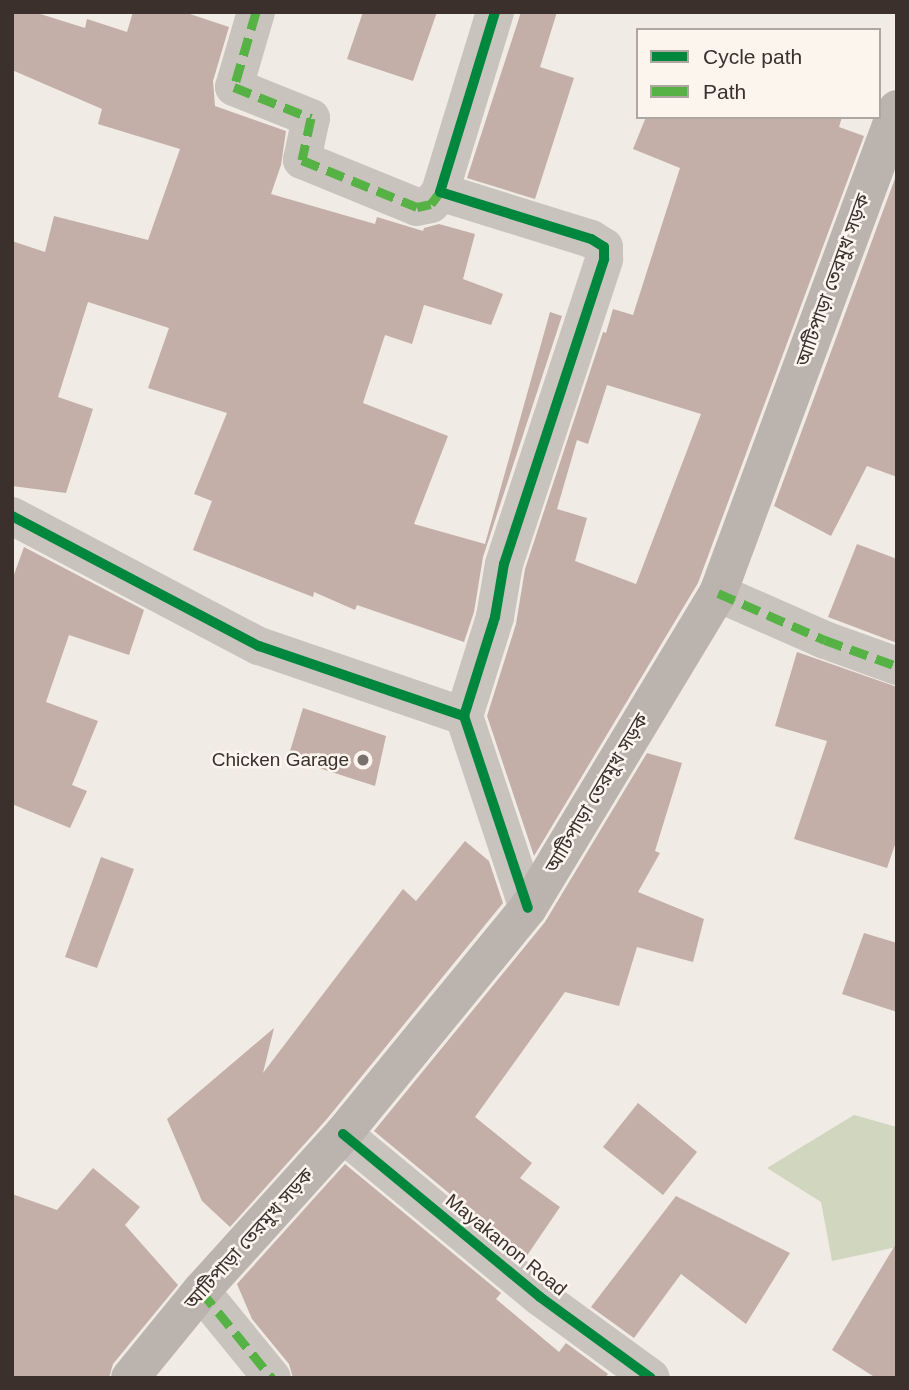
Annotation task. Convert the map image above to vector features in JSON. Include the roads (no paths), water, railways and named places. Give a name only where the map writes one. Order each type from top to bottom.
[{"type":"main road","name":"আটিপাড়া তেরমুখ সড়ক","points":[[130,1378],[201,1291],[343,1134],[527,908],[718,593],[897,109]]},
{"type":"street","points":[[256,12],[233,87],[311,118],[302,160],[417,207],[431,204],[440,192],[495,12]]},
{"type":"street","points":[[440,192],[591,239],[604,247],[600,272],[504,564],[495,617],[464,716],[527,908]]},
{"type":"street","points":[[12,516],[259,646],[464,716]]},
{"type":"street","points":[[718,593],[825,640],[897,666]]},
{"type":"street","name":"Mayakanon Road","points":[[343,1134],[540,1297],[651,1378]]},
{"type":"street","points":[[201,1291],[272,1378]]},
{"type":"place","name":"Chicken Garage","points":[[363,760]]}]
